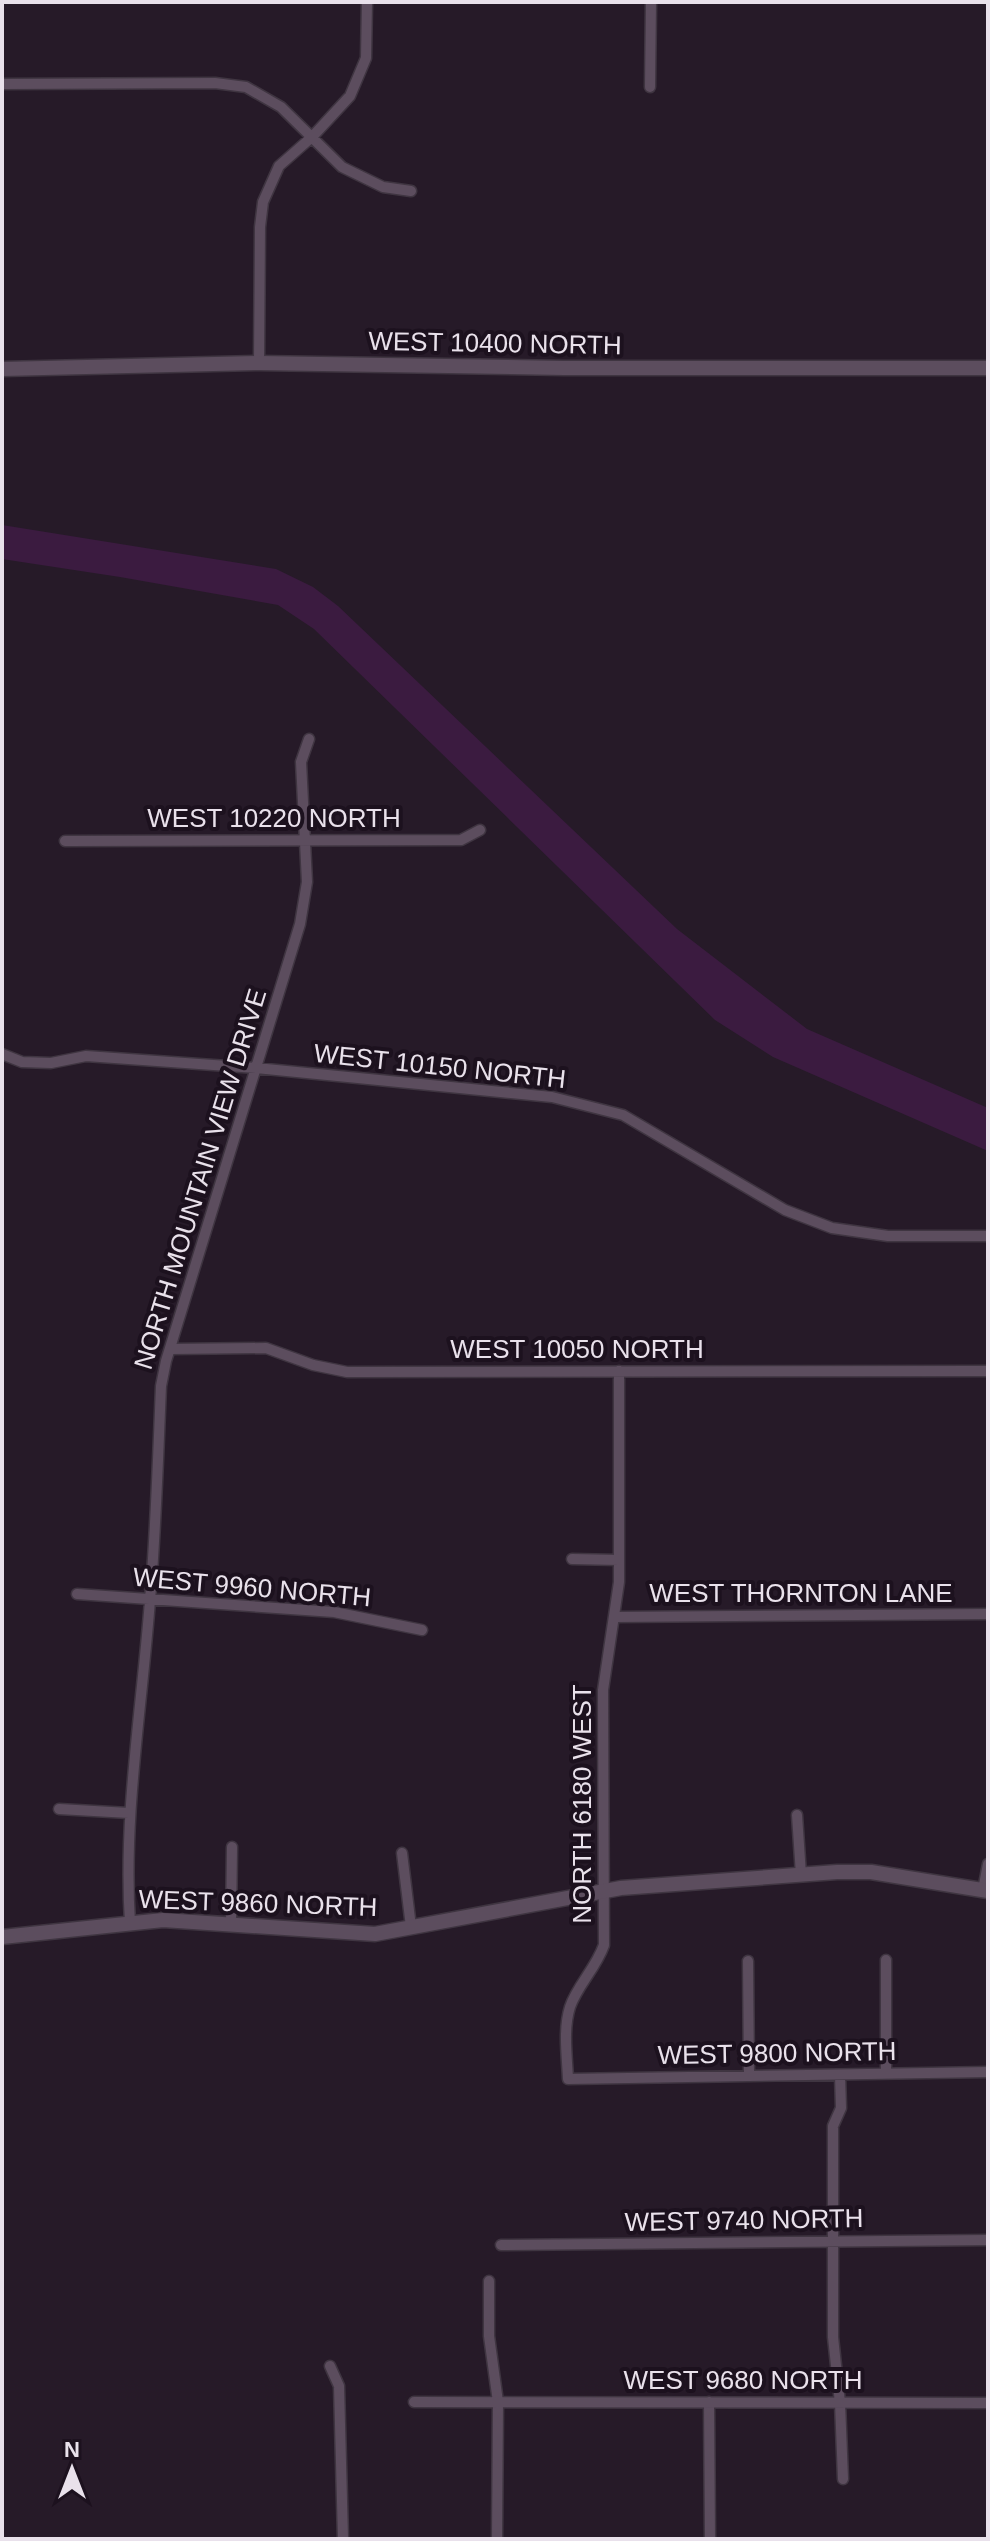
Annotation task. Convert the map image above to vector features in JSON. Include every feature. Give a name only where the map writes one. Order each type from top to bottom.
[{"type":"street","points":[[259,363],[263,202],[279,166],[313,136],[350,96],[366,58],[367,2]]},
{"type":"street","points":[[650,87],[651,2]]},
{"type":"street","points":[[2,84],[215,83],[246,87],[281,107],[342,167],[383,187],[411,191]]},
{"type":"street","name":"WEST 10400 NORTH","points":[[2,369],[259,363],[564,368],[988,368]]},
{"type":"street","name":"NORTH MOUNTAIN VIEW DRIVE","points":[[130,1923],[127,1883],[129,1813],[150,1599],[161,1386],[300,924],[307,882],[301,762],[309,739]]},
{"type":"street","name":"WEST 10220 NORTH","points":[[65,841],[461,840],[480,830]]},
{"type":"street","name":"WEST 10150 NORTH","points":[[2,1054],[22,1062],[51,1063],[86,1056],[256,1068],[552,1097],[623,1115],[785,1210],[832,1228],[888,1236],[988,1236]]},
{"type":"street","name":"WEST 10050 NORTH","points":[[171,1349],[266,1348],[313,1365],[347,1372],[988,1371]]},
{"type":"street","name":"NORTH 6180 WEST","points":[[568,2079],[566,2023],[571,2004],[598,1962],[604,1945],[603,1690],[615,1617],[619,1560],[619,1371]]},
{"type":"street","points":[[572,1559],[619,1560]]},
{"type":"street","name":"WEST 9960 NORTH","points":[[77,1594],[334,1612],[422,1630]]},
{"type":"street","name":"WEST THORNTON LANE","points":[[615,1617],[988,1614]]},
{"type":"street","points":[[59,1809],[129,1813]]},
{"type":"street","points":[[797,1815],[801,1875],[871,1872],[985,1891],[988,1864]]},
{"type":"street","points":[[231,1924],[232,1847]]},
{"type":"street","points":[[402,1853],[411,1927]]},
{"type":"street","name":"WEST 9860 NORTH","points":[[2,1937],[163,1920],[375,1934],[605,1891],[801,1875]]},
{"type":"street","points":[[886,1960],[886,2073]]},
{"type":"street","points":[[748,1961],[749,2074]]},
{"type":"street","name":"WEST 9800 NORTH","points":[[568,2079],[988,2072]]},
{"type":"street","points":[[840,2075],[841,2108],[833,2126],[832,2241],[833,2337],[843,2479]]},
{"type":"street","name":"WEST 9740 NORTH","points":[[501,2245],[988,2240]]},
{"type":"street","points":[[489,2281],[489,2336],[498,2402],[497,2539]]},
{"type":"street","points":[[330,2366],[339,2386],[343,2539]]},
{"type":"street","name":"WEST 9680 NORTH","points":[[414,2402],[988,2403]]},
{"type":"street","points":[[709,2402],[710,2539]]},
{"type":"shaded area","points":[[2,525],[276,569],[313,587],[338,606],[677,929],[807,1029],[988,1108],[988,1151],[773,1057],[715,1020],[314,629],[278,605],[2,559]]}]
